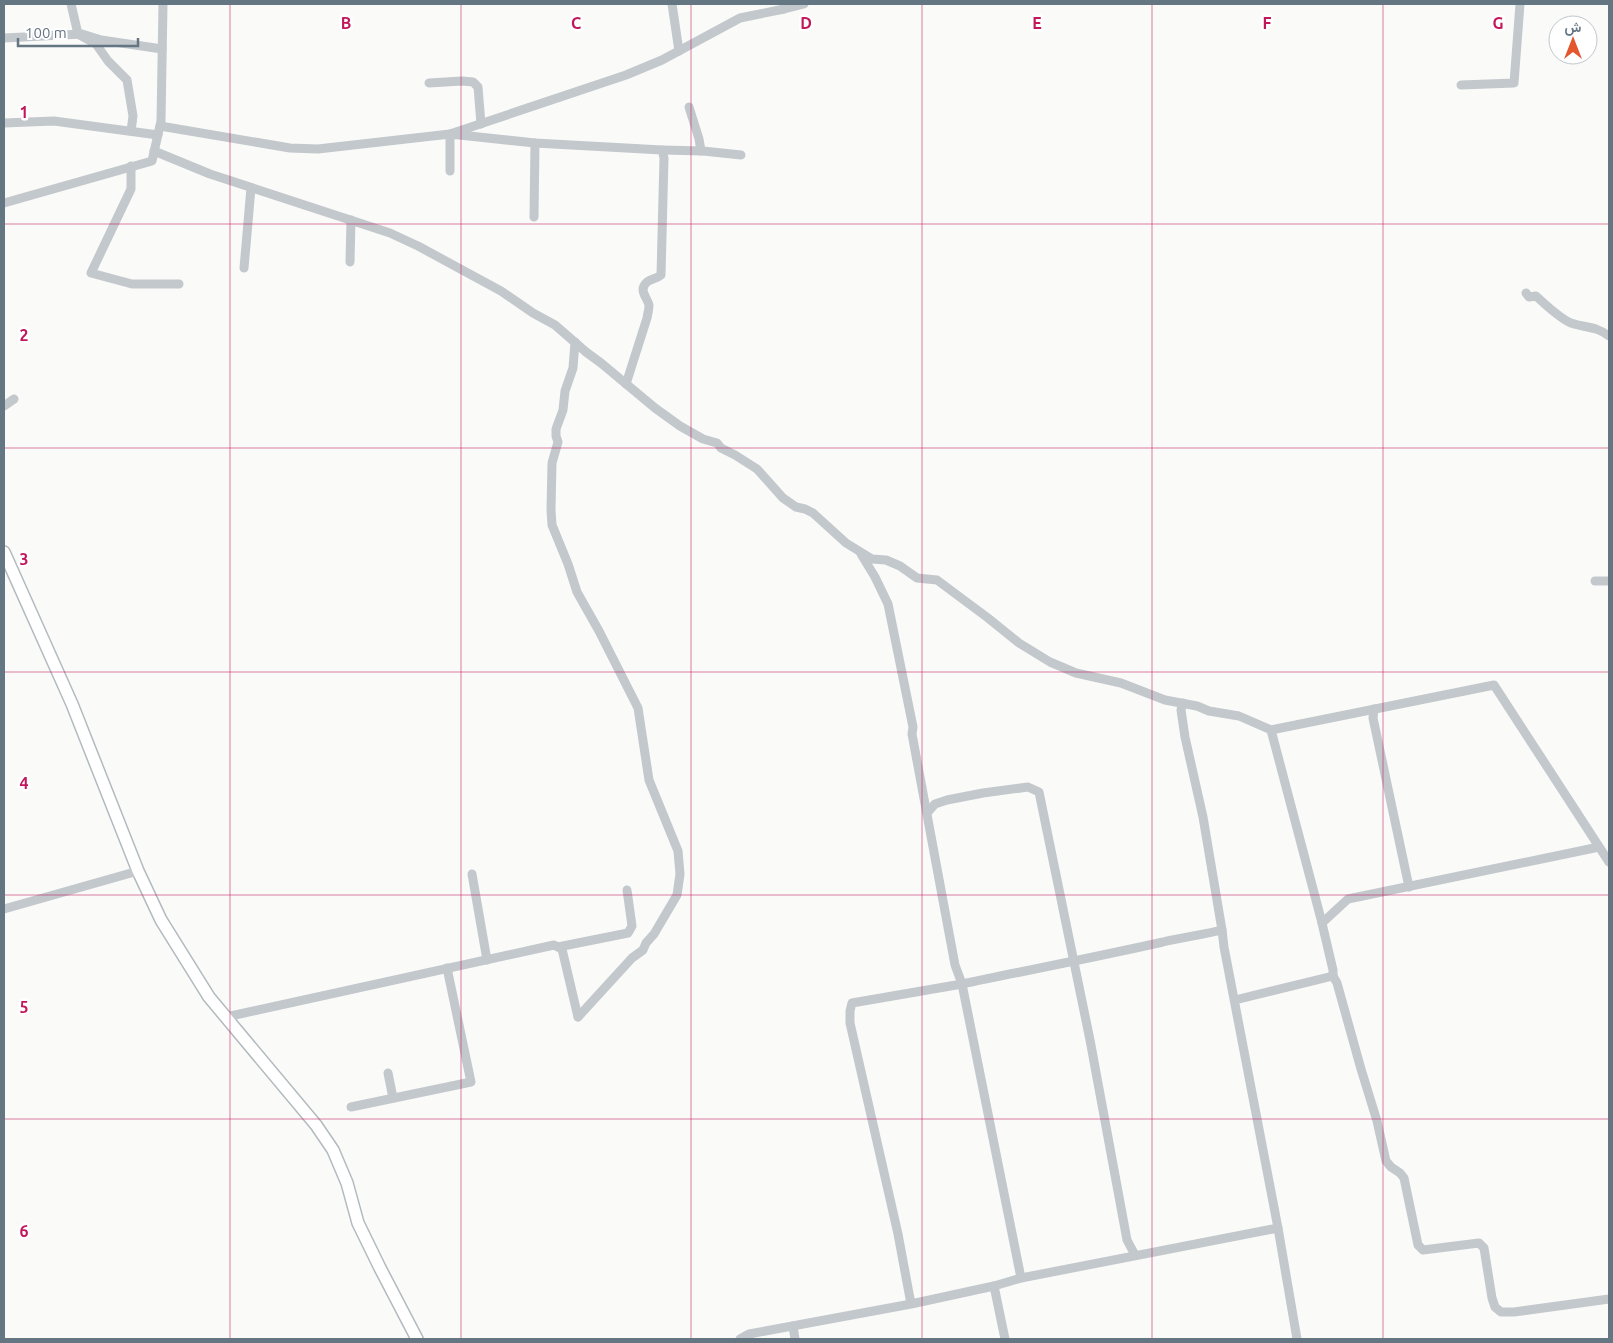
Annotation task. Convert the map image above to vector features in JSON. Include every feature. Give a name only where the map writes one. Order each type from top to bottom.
[{"type":"street","points":[[71,4],[78,34],[96,44],[108,61],[127,80],[133,116],[131,132]]},
{"type":"street","points":[[4,203],[152,161],[159,131],[163,4]]},
{"type":"street","points":[[672,4],[679,52]]},
{"type":"street","points":[[4,123],[54,121],[131,132],[159,131],[290,148],[318,149],[450,134],[626,75],[679,52],[740,18],[784,6],[804,4]]},
{"type":"street","points":[[1461,85],[1514,83],[1520,4]]},
{"type":"street","points":[[4,38],[82,34],[101,40],[162,48]]},
{"type":"street","points":[[429,83],[473,82],[478,87],[481,124]]},
{"type":"street","points":[[689,107],[701,151]]},
{"type":"street","points":[[450,134],[535,143],[701,151],[741,155]]},
{"type":"street","points":[[450,134],[450,172]]},
{"type":"street","points":[[534,218],[535,143]]},
{"type":"street","points":[[626,384],[648,318],[649,307],[643,293],[644,286],[648,281],[656,279],[661,275],[664,158],[662,150]]},
{"type":"street","points":[[154,151],[210,174],[390,233],[500,291],[533,313],[556,325],[655,408],[680,426],[703,439],[716,443],[721,448],[757,469],[783,498],[796,507],[814,513],[846,543],[872,559],[886,560],[900,566],[917,578],[937,580],[1019,643],[1050,662],[1076,673],[1121,684],[1165,700],[1239,716],[1271,730],[1494,685],[1609,862]]},
{"type":"street","points":[[131,166],[131,189],[91,273],[132,284],[179,284]]},
{"type":"street","points":[[244,268],[251,188]]},
{"type":"street","points":[[350,262],[351,220]]},
{"type":"street","points":[[1526,293],[1529,297],[1536,296],[1570,322],[1600,329],[1609,336]]},
{"type":"street","points":[[226,1016],[554,945],[562,949],[578,1017],[632,958],[643,950],[677,895],[680,874],[678,852],[649,780],[638,708],[603,638],[577,592],[552,525],[550,510],[552,463],[558,442],[556,429],[563,410],[565,390],[573,368],[575,342]]},
{"type":"street","points":[[4,406],[14,399]]},
{"type":"street","points":[[860,551],[888,604],[913,727],[912,734],[955,965],[962,984],[1021,1278]]},
{"type":"street","points":[[4,552],[72,704],[138,871],[161,920],[209,997],[316,1125],[333,1150],[347,1183],[358,1222],[417,1339]]},
{"type":"street","points":[[1595,581],[1609,581]]},
{"type":"street","points":[[1183,703],[1181,710],[1185,737],[1203,817],[1224,947],[1278,1228],[1297,1339]]},
{"type":"street","points":[[1374,709],[1372,718],[1409,887]]},
{"type":"street","points":[[1271,730],[1322,923],[1333,976],[1337,983],[1377,1121],[1386,1161],[1404,1178],[1418,1245],[1423,1250],[1479,1243],[1484,1248],[1492,1298],[1495,1306],[1501,1312],[1514,1312],[1609,1299]]},
{"type":"street","points":[[927,813],[935,804],[983,793],[1028,787],[1039,792],[1074,962],[1127,1240],[1135,1255]]},
{"type":"street","points":[[1322,923],[1348,900],[1599,847]]},
{"type":"street","points":[[4,909],[138,871]]},
{"type":"street","points":[[472,874],[486,960]]},
{"type":"street","points":[[558,947],[628,933],[632,926],[627,890]]},
{"type":"street","points":[[911,1304],[898,1234],[850,1022],[852,1003],[1074,962],[1222,930]]},
{"type":"street","points":[[351,1108],[471,1082],[447,968]]},
{"type":"street","points":[[1235,1000],[1333,976]]},
{"type":"street","points":[[388,1073],[393,1098]]},
{"type":"street","points":[[740,1339],[749,1334],[911,1304],[994,1286],[1021,1278],[1278,1228]]},
{"type":"street","points":[[994,1286],[1005,1339]]},
{"type":"street","points":[[793,1326],[795,1339]]}]
